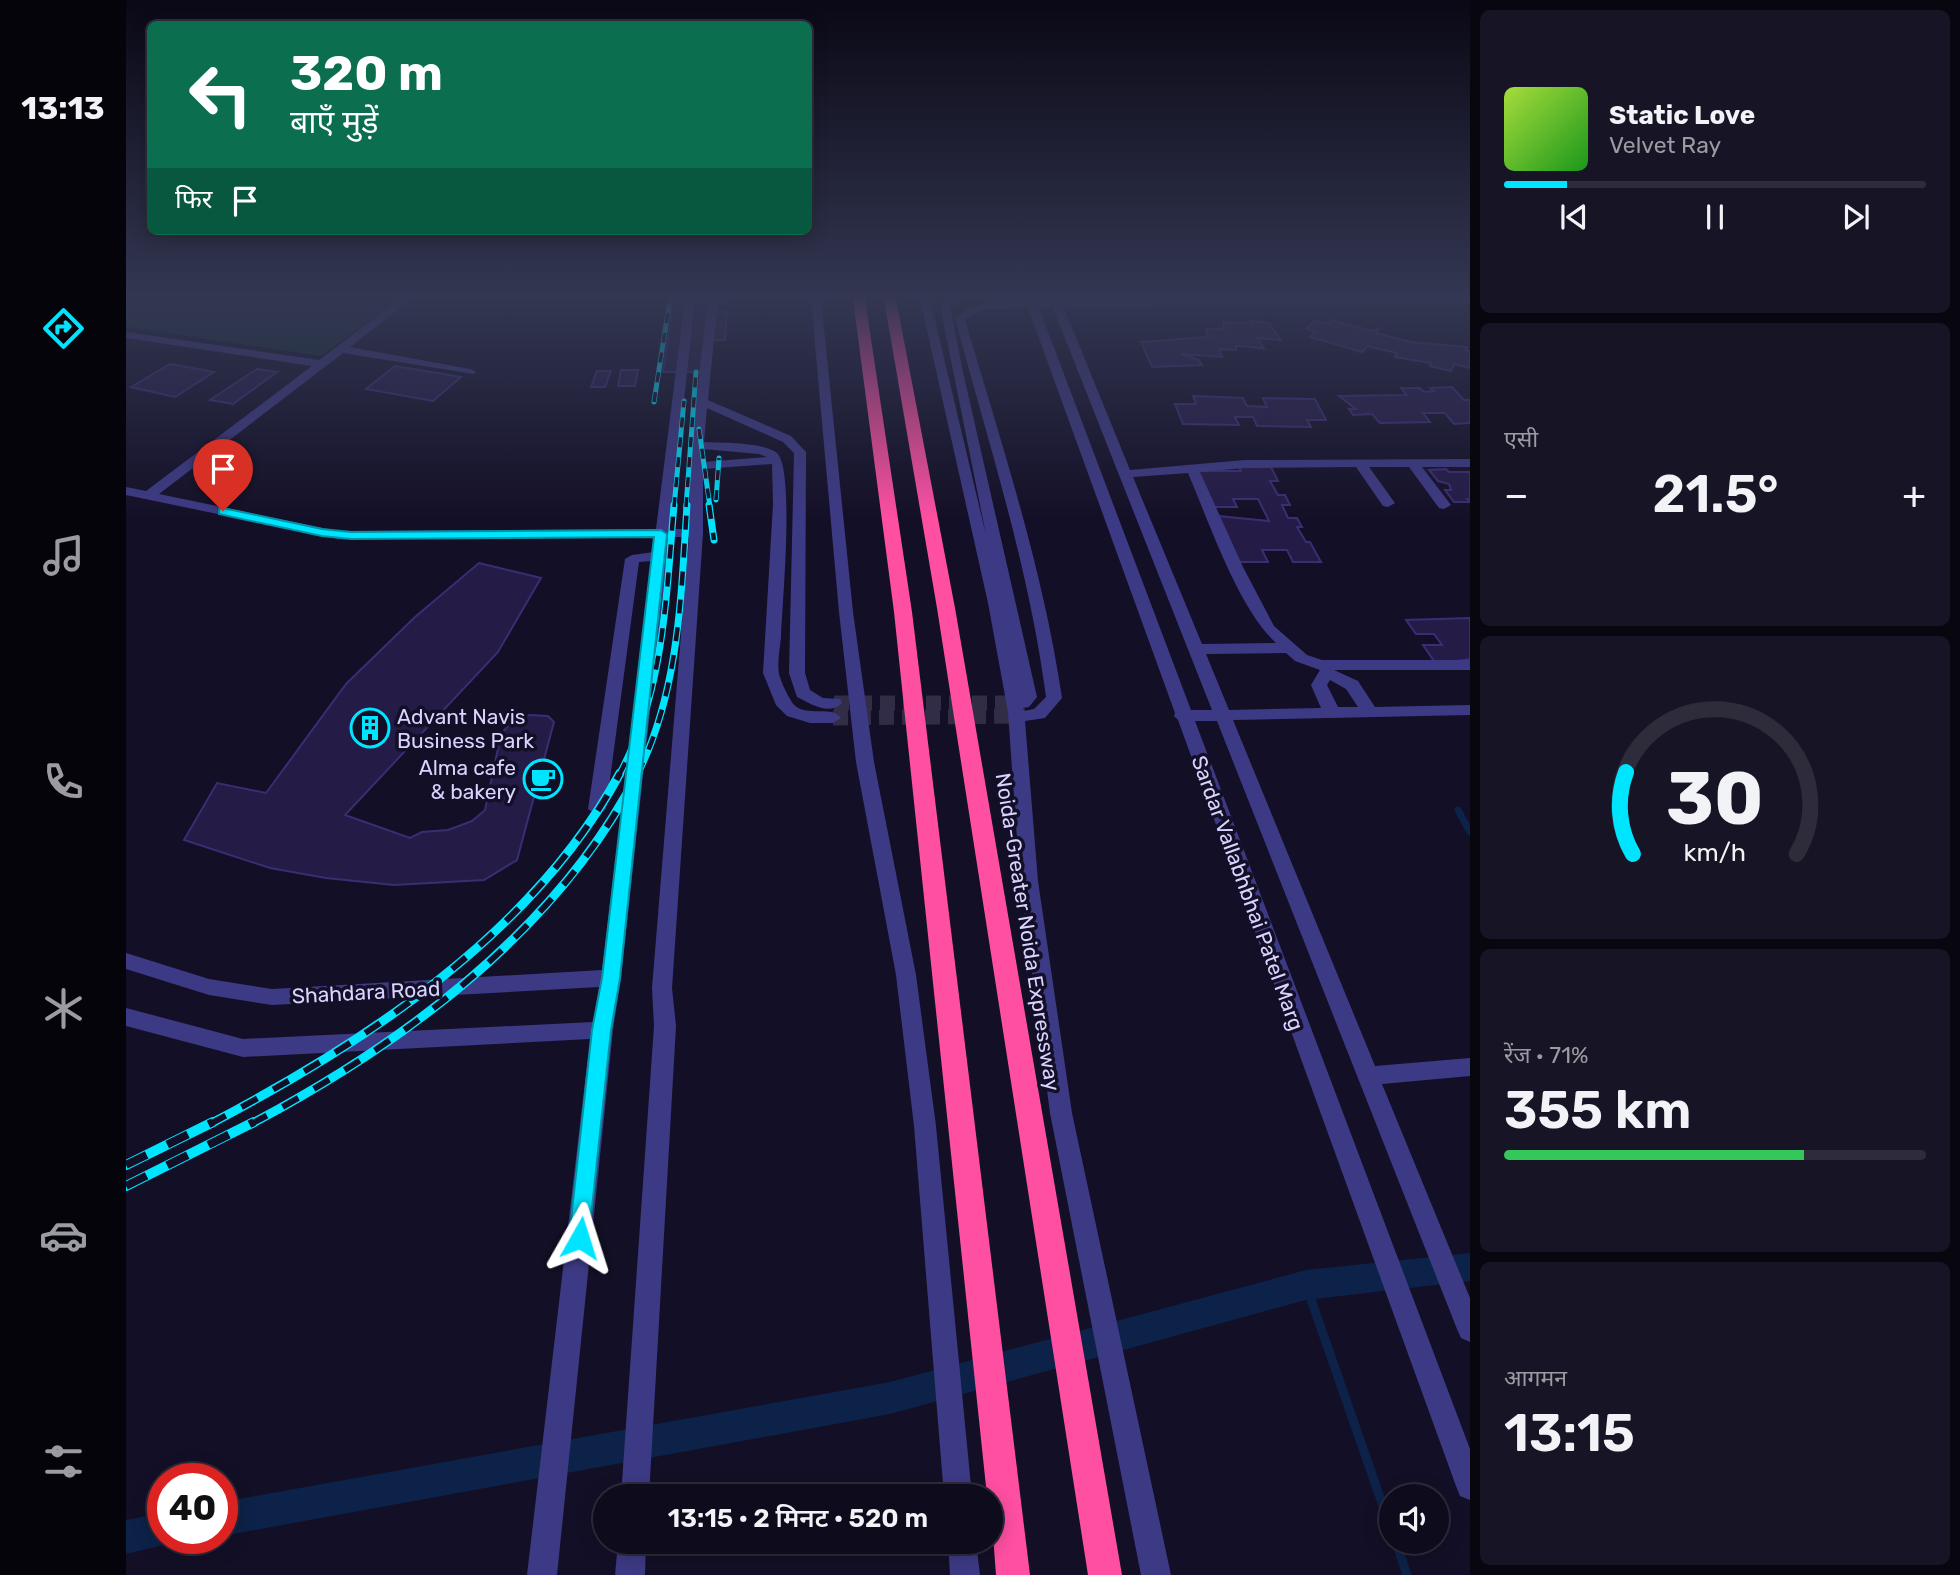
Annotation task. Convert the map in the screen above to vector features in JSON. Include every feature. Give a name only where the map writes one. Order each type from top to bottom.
[{"type":"highway","points":[[869,372],[903,612],[1013,1575]]},
{"type":"highway","name":"Noida-Greater Noida Expressway","points":[[903,372],[946,608],[1105,1575]]},
{"type":"street","points":[[149,495],[310,372]]},
{"type":"street","points":[[542,1575],[602,1030],[611,978],[681,372]]},
{"type":"street","points":[[636,1484],[656,1198],[665,1026],[662,988],[696,533],[698,440],[705,372]]},
{"type":"street","points":[[823,372],[846,611],[865,762],[906,975],[925,1126],[957,1484]]},
{"type":"street","points":[[942,372],[995,603],[1016,712],[1029,881],[1061,1113],[1156,1575]]},
{"type":"street","points":[[957,372],[1029,697],[1024,709],[1039,714],[1054,698],[1047,647],[1029,562],[975,372]]},
{"type":"street","name":"Sardar Vallabhbhai Patel Marg","points":[[1057,372],[1470,1486]]},
{"type":"street","name":"Sardar Vallabhbhai Patel Marg","points":[[1085,372],[1220,715],[1470,1329]]},
{"type":"street","points":[[698,440],[761,450],[775,460],[780,504],[771,673],[784,705],[793,712],[810,718],[833,710],[803,693],[797,673],[800,452],[780,436],[702,402]]},
{"type":"street","points":[[698,440],[780,436]]},
{"type":"street","points":[[697,466],[775,460]]},
{"type":"street","points":[[1412,463],[1444,505]]},
{"type":"street","points":[[1127,474],[1192,467],[1470,463]]},
{"type":"street","points":[[1359,464],[1388,503]]},
{"type":"street","points":[[1192,467],[1242,579],[1268,628],[1301,658],[1352,685],[1370,712]]},
{"type":"street","points":[[126,491],[338,535],[696,533]]},
{"type":"street","points":[[597,809],[632,559],[659,556]]},
{"type":"street","points":[[1195,649],[1288,648]]},
{"type":"street","points":[[1324,668],[1470,665]]},
{"type":"street","points":[[1324,668],[1319,685],[1332,713]]},
{"type":"street","points":[[1182,716],[1470,710]]},
{"type":"street","name":"Shahdara Road","points":[[126,961],[209,987],[272,997],[611,978]]},
{"type":"street","points":[[126,1017],[243,1048],[602,1030]]},
{"type":"street","points":[[1370,1082],[1470,1066]]},
{"type":"street","points":[[630,1575],[631,1554]]},
{"type":"street","points":[[963,1554],[965,1575]]},
{"type":"building","points":[[156,372],[213,372],[175,397],[131,387]]},
{"type":"building","points":[[252,372],[276,372],[233,404],[210,400]]},
{"type":"building","points":[[387,372],[434,372],[461,377],[433,401],[366,389]]},
{"type":"building","points":[[596,372],[610,372],[605,387],[591,387]]},
{"type":"building","points":[[621,372],[638,372],[635,386],[618,386]]},
{"type":"building","points":[[1452,387],[1464,400],[1470,400],[1470,423],[1454,424],[1445,413],[1423,413],[1430,422],[1380,423],[1372,414],[1353,415],[1349,409],[1356,409],[1339,396],[1407,395],[1401,388],[1420,388],[1424,392],[1434,391],[1430,388]]},
{"type":"building","points":[[1193,396],[1243,398],[1247,406],[1267,407],[1263,398],[1315,399],[1326,420],[1307,420],[1311,427],[1257,426],[1253,417],[1235,417],[1239,425],[1183,424],[1175,404],[1196,404]]},
{"type":"building","points":[[1239,467],[1271,467],[1278,481],[1270,481],[1278,495],[1285,495],[1290,505],[1282,505],[1288,518],[1297,518],[1302,527],[1297,527],[1306,542],[1310,542],[1321,562],[1293,562],[1287,550],[1262,550],[1268,562],[1238,562],[1218,516],[1269,521],[1258,499],[1233,499],[1237,507],[1214,507],[1198,471],[1241,471]]},
{"type":"building","points":[[1446,469],[1449,472],[1470,472],[1470,499],[1467,499],[1470,502],[1454,502],[1445,490],[1451,490],[1449,484],[1438,481],[1429,470]]},
{"type":"building","name":"Advant Navis Business Park","points":[[479,563],[541,578],[498,652],[345,815],[410,838],[422,832],[448,830],[472,821],[485,810],[501,734],[515,718],[548,716],[554,722],[517,860],[484,880],[394,885],[326,878],[270,868],[184,840],[217,783],[266,793],[346,684],[415,617]]},
{"type":"building","points":[[1470,618],[1470,659],[1436,664],[1423,645],[1442,645],[1434,634],[1416,634],[1406,620]]},
{"type":"waterway","points":[[1458,810],[1470,832]]},
{"type":"waterway","points":[[238,1516],[890,1398],[1306,1285],[1470,1267]]},
{"type":"waterway","points":[[1306,1285],[1379,1495]]},
{"type":"waterway","points":[[126,1537],[147,1533]]},
{"type":"waterway","points":[[1400,1554],[1407,1575]]},
{"type":"tunnel","points":[[834,703],[1023,703]]},
{"type":"tunnel","points":[[833,718],[1025,716]]},
{"type":"railway","points":[[654,402],[659,372]]},
{"type":"railway","points":[[686,507],[696,372]]},
{"type":"railway","points":[[674,507],[684,401]]},
{"type":"railway","points":[[699,429],[710,507]]},
{"type":"railway","points":[[716,500],[719,458]]},
{"type":"railway","points":[[620,773],[634,744],[654,678],[665,609],[674,505]]},
{"type":"railway","points":[[638,774],[662,711],[670,677],[680,609],[687,505]]},
{"type":"railway","points":[[709,505],[714,540]]},
{"type":"railway","points":[[210,1124],[328,1057],[386,1019],[441,978],[494,933],[542,884],[584,831],[620,773]]},
{"type":"railway","points":[[251,1124],[365,1057],[472,977],[520,932],[565,883],[604,830],[638,774]]},
{"type":"railway","points":[[126,1165],[213,1122]]},
{"type":"railway","points":[[126,1186],[254,1122]]},
{"type":"place","name":"Advant Navis Business Park","points":[[370,728]]},
{"type":"place","name":"Alma cafe & bakery","points":[[543,779]]},
{"type":"route","points":[[223,511],[322,533],[351,535],[661,534],[580,1238]]}]
